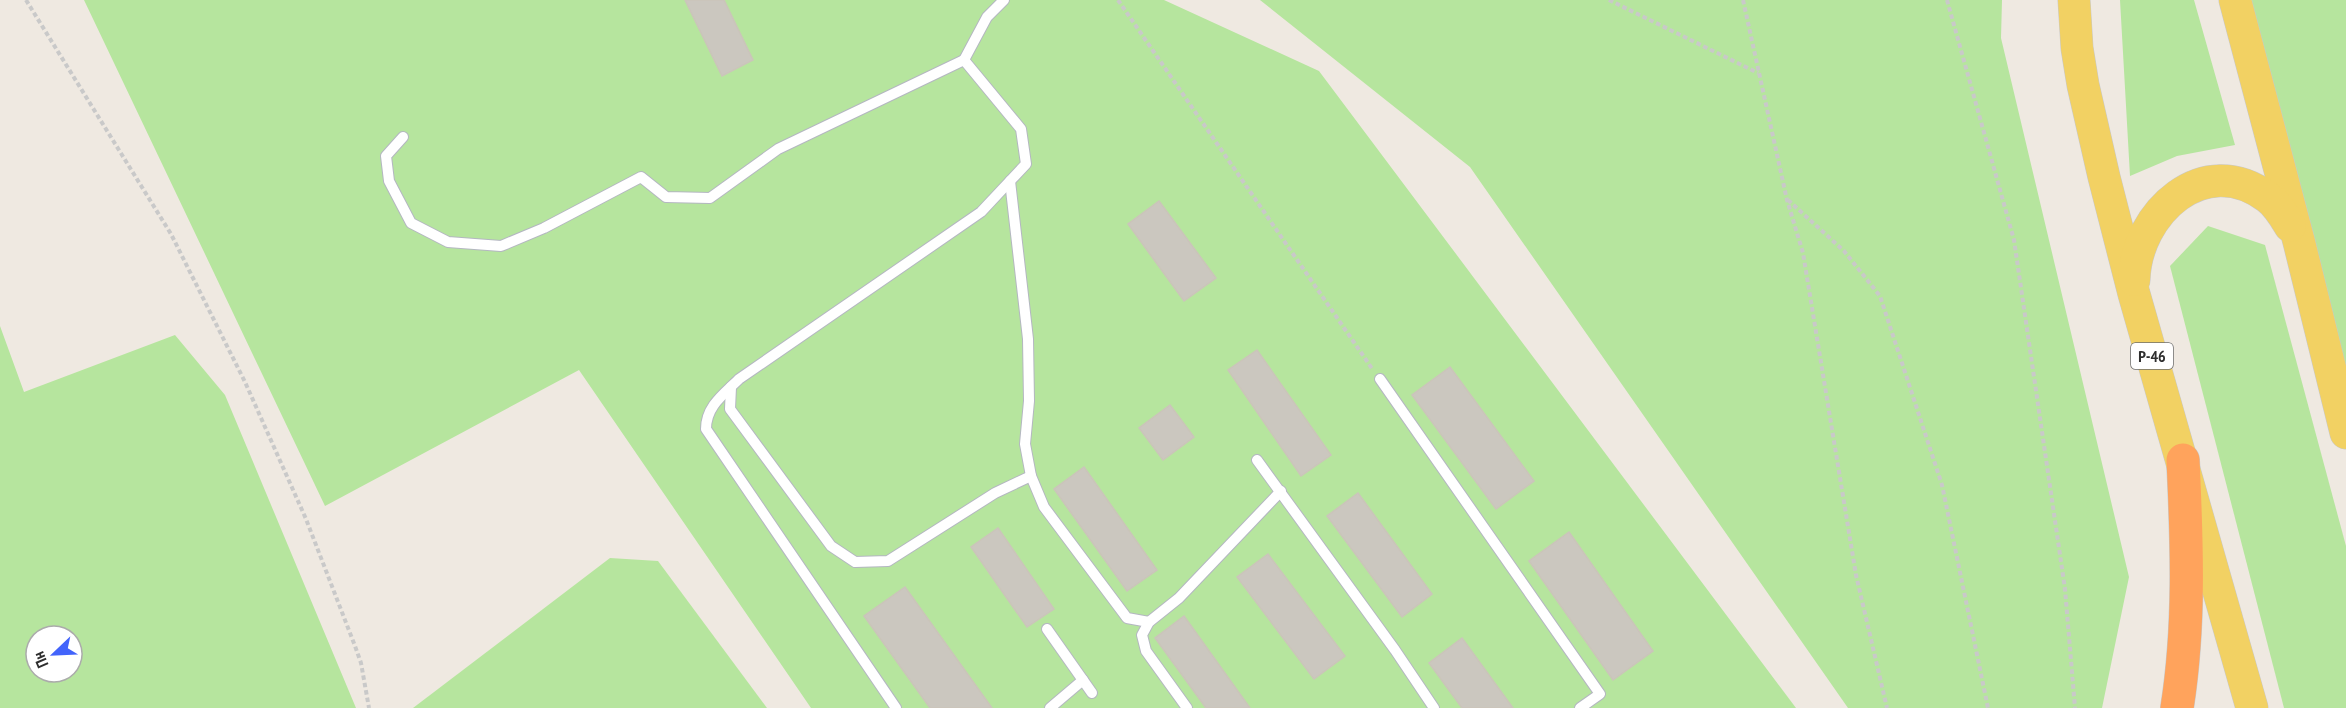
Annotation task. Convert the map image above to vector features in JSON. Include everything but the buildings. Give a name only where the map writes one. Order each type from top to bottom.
[{"type":"highway","points":[[2177,708],[2185,649],[2187,576],[2183,460]]},
{"type":"main road","name":"Р-46","points":[[2074,0],[2077,48],[2083,85],[2134,294],[2252,708]]},
{"type":"main road","points":[[2235,0],[2299,242],[2346,433]]},
{"type":"main road","points":[[2134,294],[2139,246],[2153,218],[2177,196],[2202,183],[2229,181],[2242,184],[2268,197],[2279,209],[2299,242]]},
{"type":"lane","points":[[403,137],[386,156],[388,181],[411,223],[448,242],[501,246],[544,228],[641,177],[666,197],[710,198],[778,150],[964,60],[987,17],[1004,0]]},
{"type":"lane","points":[[896,708],[706,429],[706,416],[717,400],[731,387],[981,212],[1026,164],[1021,129],[964,60]]},
{"type":"lane","points":[[1010,181],[1028,339],[1029,401],[1025,444],[1031,476],[1044,507],[1127,618],[1149,622]]},
{"type":"lane","points":[[1380,380],[1600,694],[1580,708]]},
{"type":"lane","points":[[731,387],[730,409],[831,546],[855,562],[888,561],[995,493],[1031,476]]},
{"type":"lane","points":[[1257,460],[1395,650],[1434,708]]},
{"type":"lane","points":[[1187,708],[1146,651],[1142,635],[1149,622],[1179,598],[1281,491]]},
{"type":"lane","points":[[1047,629],[1092,693]]},
{"type":"lane","points":[[1050,708],[1083,680]]},
{"type":"path","points":[[26,0],[176,245],[245,382],[306,519],[355,646],[361,663],[369,708]]},
{"type":"path","points":[[1118,0],[1391,396]]},
{"type":"path","points":[[1609,0],[1759,74]]},
{"type":"path","points":[[1743,0],[1787,200],[1803,253],[1856,575],[1887,708]]},
{"type":"path","points":[[1947,0],[2014,240],[2065,589],[2075,708]]},
{"type":"path","points":[[1787,200],[1844,251],[1880,296],[1941,485],[1988,708]]},
{"type":"green space","points":[[84,0],[1164,0],[1319,71],[1796,708],[811,708],[579,370],[325,506]]},
{"type":"green space","points":[[1260,0],[2002,0],[2001,38],[2129,577],[2102,708],[1848,708],[1470,167]]},
{"type":"green space","points":[[2120,0],[2194,0],[2235,145],[2177,156],[2130,176]]},
{"type":"green space","points":[[2250,0],[2346,0],[2346,377]]},
{"type":"green space","points":[[2208,226],[2265,245],[2346,546],[2346,708],[2284,708],[2170,266]]},
{"type":"green space","points":[[0,326],[24,392],[175,335],[225,395],[356,708],[0,708]]},
{"type":"green space","points":[[610,558],[658,561],[767,708],[413,708]]}]
